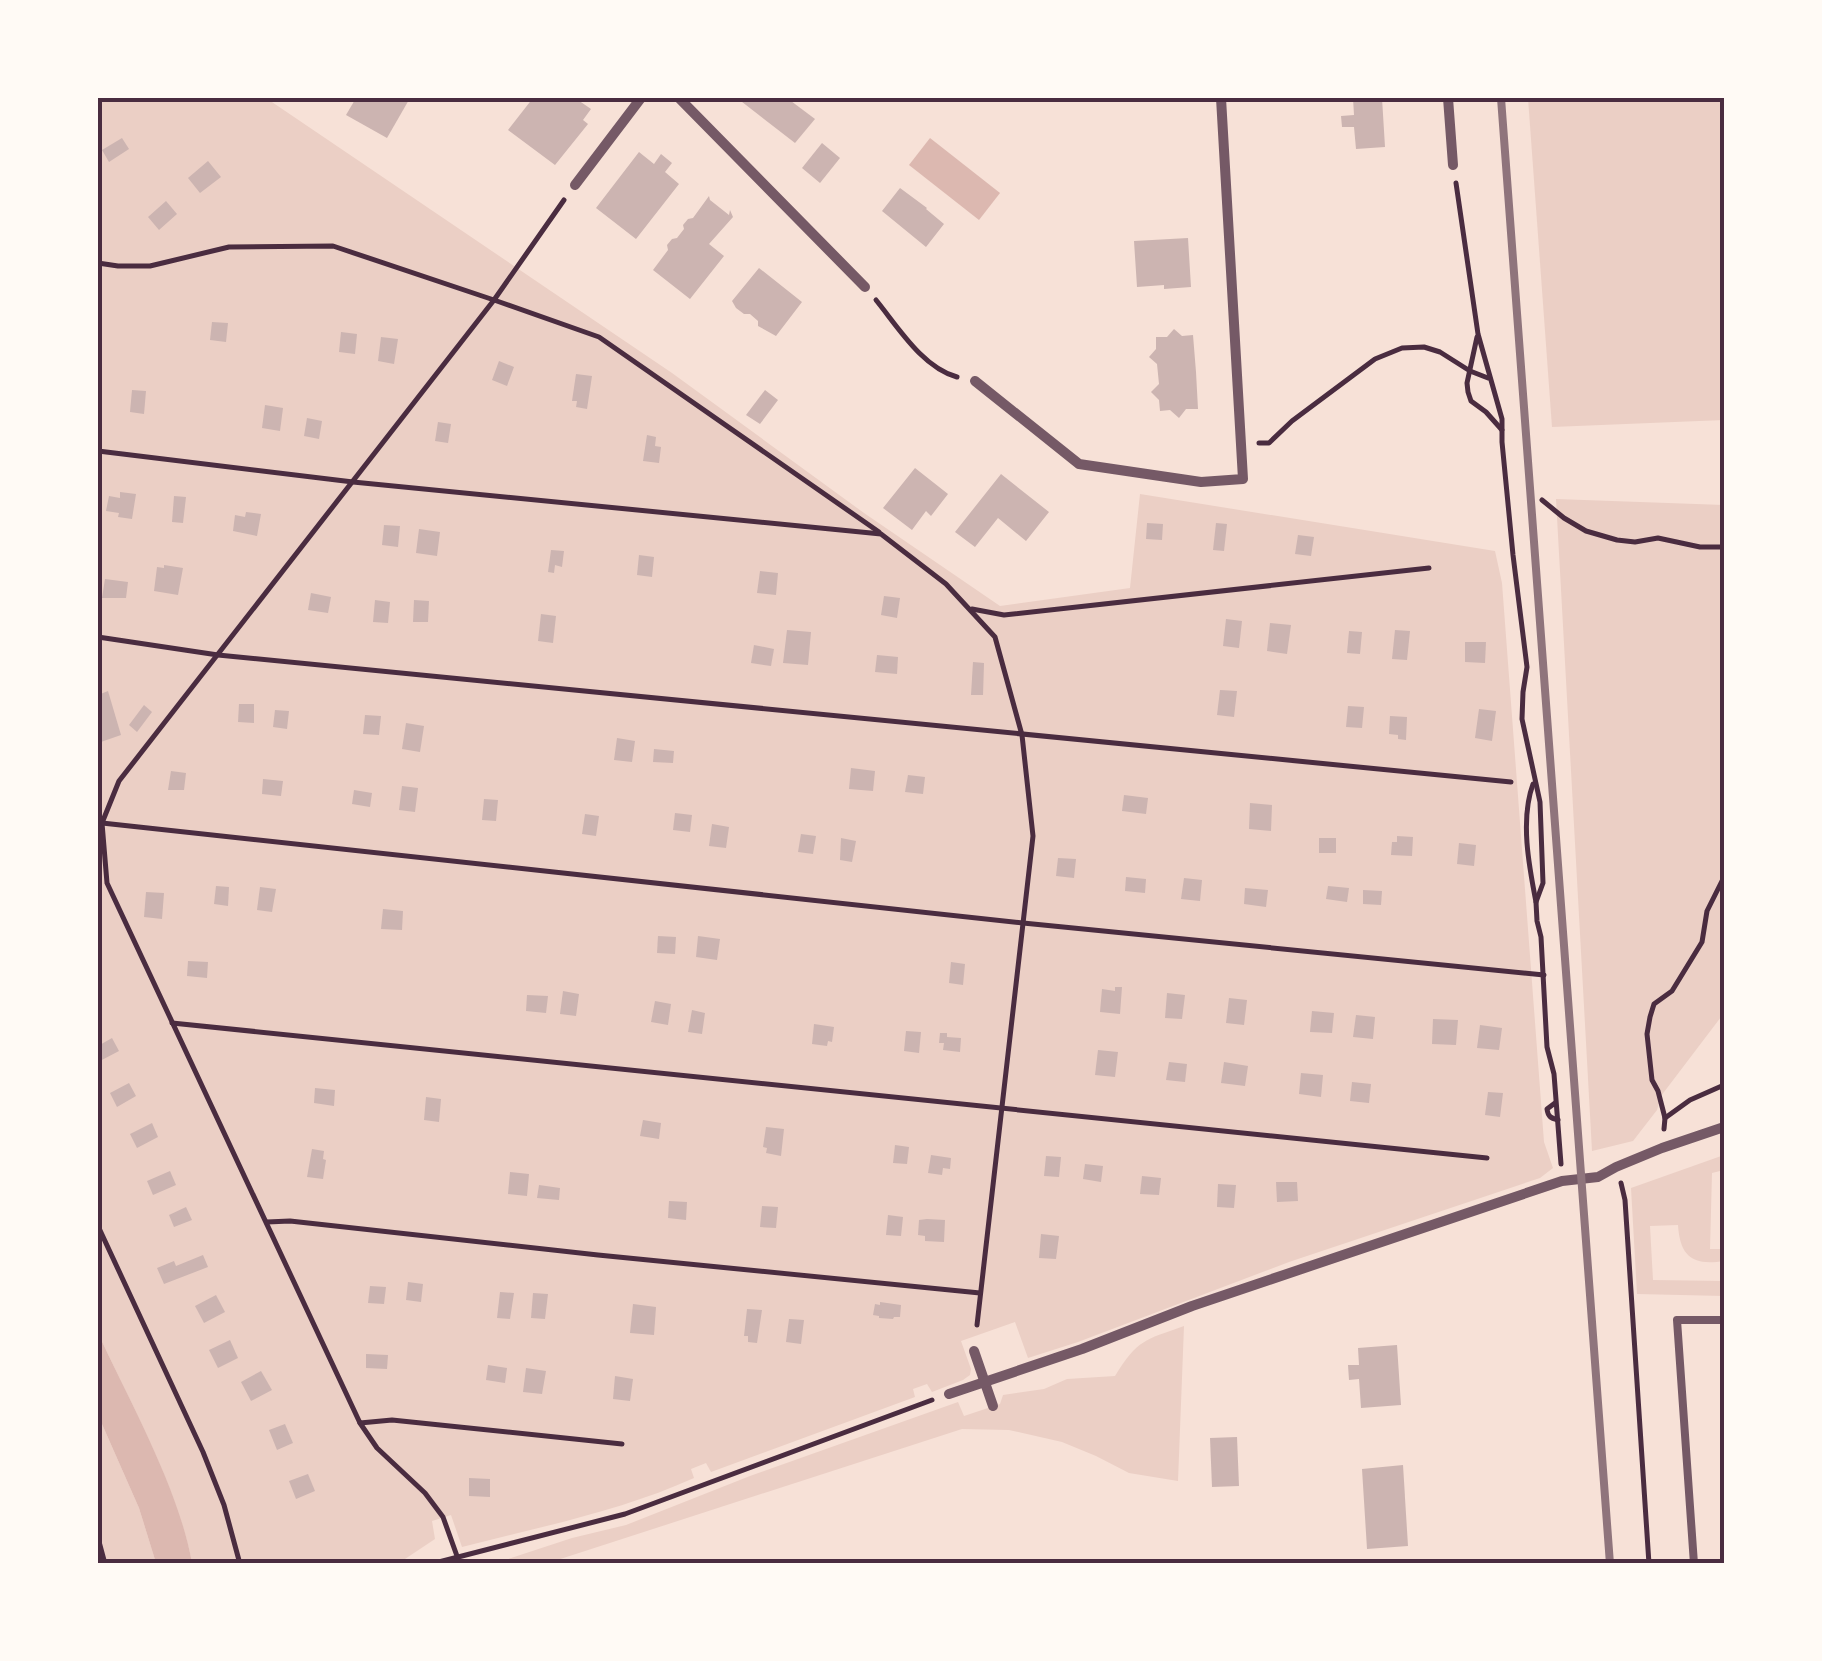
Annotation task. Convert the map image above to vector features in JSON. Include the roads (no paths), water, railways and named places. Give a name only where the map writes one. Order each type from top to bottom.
[{"type":"street","points":[[576,185],[641,98]]},
{"type":"street","points":[[678,98],[865,287]]},
{"type":"street","points":[[975,381],[1079,464],[1201,482],[1243,479],[1222,98]]},
{"type":"street","points":[[1448,98],[1454,165]]},
{"type":"street","points":[[949,1394],[1192,1306],[1562,1181],[1598,1177],[1662,1148],[1724,1127]]},
{"type":"street","points":[[974,1352],[993,1406]]},
{"type":"lane","points":[[1694,1564],[1677,1320],[1724,1320]]},
{"type":"railway","points":[[1501,98],[1610,1564]]}]
